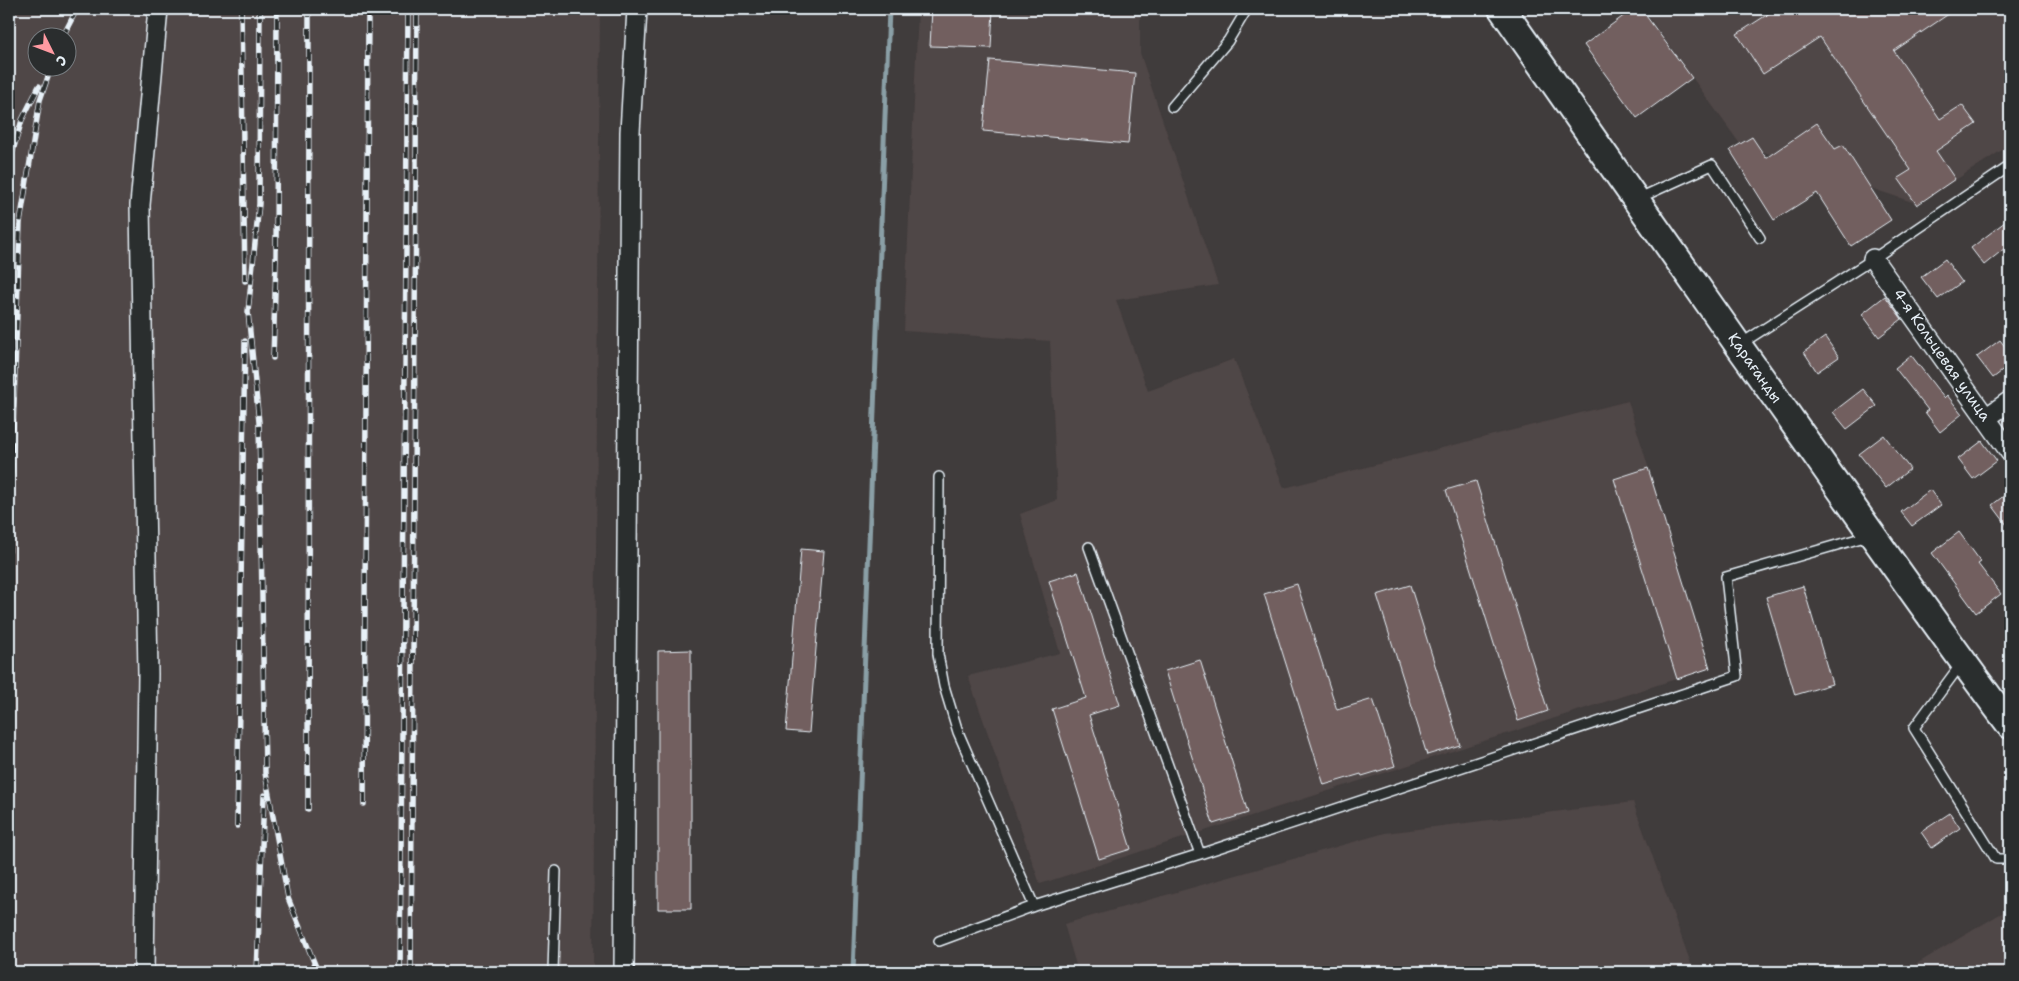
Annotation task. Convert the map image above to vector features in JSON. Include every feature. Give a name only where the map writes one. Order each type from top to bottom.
[{"type":"main road","name":"Қарағанды","points":[[1502,9],[1871,535],[2010,725]]},
{"type":"street","points":[[144,972],[148,674],[140,205],[158,9]]},
{"type":"street","points":[[624,972],[630,132],[638,9]]},
{"type":"street","name":"4-я Кольцевая улица","points":[[1873,259],[2010,452]]},
{"type":"street","points":[[1986,418],[2010,401]]},
{"type":"lane","points":[[1172,107],[1228,41],[1246,9]]},
{"type":"lane","points":[[1635,200],[1712,165],[1760,238]]},
{"type":"lane","points":[[1739,345],[1873,259],[2010,166]]},
{"type":"lane","points":[[939,477],[938,654],[944,686],[958,732],[1034,906]]},
{"type":"lane","points":[[939,941],[1034,906],[1200,854],[1737,676],[1726,577],[1871,535]]},
{"type":"lane","points":[[1089,547],[1200,854]]},
{"type":"lane","points":[[1963,662],[1914,728],[1996,859],[2010,859]]},
{"type":"lane","points":[[553,972],[556,872]]},
{"type":"shaded area","points":[[9,9],[600,9],[593,972],[9,972]]},
{"type":"shaded area","points":[[918,9],[1140,9],[1140,53],[1218,285],[1116,300],[1148,391],[1234,359],[1284,488],[1628,401],[1710,668],[1040,884],[968,676],[1060,653],[1020,514],[1057,500],[1050,341],[904,331]]},
{"type":"shaded area","points":[[1643,9],[2010,9],[2010,145],[1918,204],[1740,144]]},
{"type":"shaded area","points":[[1633,802],[1694,972],[1078,972],[1064,924],[1385,833]]},
{"type":"shaded area","points":[[2010,908],[2010,972],[1903,972]]},
{"type":"building","points":[[932,9],[993,9],[991,48],[930,46]]},
{"type":"building","points":[[1633,9],[1641,9],[1692,78],[1637,118],[1584,45]]},
{"type":"building","points":[[1776,9],[1956,9],[1894,51],[1940,119],[1962,105],[1976,124],[1936,151],[1955,179],[1917,205],[1898,178],[1911,170],[1820,37],[1763,74],[1737,34]]},
{"type":"building","points":[[990,60],[1135,73],[1128,144],[983,131]]},
{"type":"building","points":[[1817,123],[1835,149],[1843,145],[1891,220],[1851,246],[1817,193],[1774,220],[1730,150],[1752,137],[1766,158]]},
{"type":"building","points":[[2010,218],[2010,244],[1984,265],[1971,248]]},
{"type":"building","points":[[1945,259],[1962,282],[1938,299],[1921,277]]},
{"type":"building","points":[[1885,296],[1902,319],[1879,337],[1862,314]]},
{"type":"building","points":[[1825,337],[1839,357],[1817,372],[1804,352]]},
{"type":"building","points":[[2000,340],[2010,353],[2010,365],[1993,378],[1977,357]]},
{"type":"building","points":[[1911,355],[1944,398],[1947,395],[1962,414],[1940,432],[1925,412],[1928,410],[1895,368]]},
{"type":"building","points":[[1863,389],[1877,406],[1847,429],[1833,412]]},
{"type":"building","points":[[1884,435],[1910,469],[1886,488],[1859,454]]},
{"type":"building","points":[[1982,441],[1997,461],[1973,479],[1958,459]]},
{"type":"building","points":[[1648,468],[1710,668],[1677,679],[1614,479]]},
{"type":"building","points":[[1476,481],[1548,711],[1518,721],[1446,490]]},
{"type":"building","points":[[1930,490],[1941,505],[1912,526],[1901,512]]},
{"type":"building","points":[[2010,491],[2010,529],[1992,505]]},
{"type":"building","points":[[1959,532],[1981,562],[1978,564],[2001,594],[1976,613],[1932,553]]},
{"type":"building","points":[[801,549],[824,551],[809,733],[786,731]]},
{"type":"building","points":[[1078,572],[1120,705],[1089,715],[1131,849],[1099,859],[1052,709],[1086,698],[1049,581]]},
{"type":"building","points":[[1297,584],[1337,710],[1373,699],[1395,766],[1324,785],[1264,594]]},
{"type":"building","points":[[1410,585],[1460,745],[1427,755],[1377,595]]},
{"type":"building","points":[[1803,586],[1832,684],[1795,695],[1766,597]]},
{"type":"building","points":[[691,650],[691,909],[658,909],[658,651]]},
{"type":"building","points":[[1200,660],[1248,813],[1213,824],[1165,671]]},
{"type":"building","points":[[1950,813],[1960,828],[1932,848],[1921,832]]},
{"type":"waterway","points":[[853,972],[889,9]]},
{"type":"railway","points":[[9,17],[14,9]]},
{"type":"railway","points":[[67,28],[77,9]]},
{"type":"railway","points":[[241,9],[245,281]]},
{"type":"railway","points":[[260,9],[259,204],[248,312],[259,422],[265,773],[288,898],[318,972]]},
{"type":"railway","points":[[273,358],[276,261],[277,9]]},
{"type":"railway","points":[[308,809],[309,9]]},
{"type":"railway","points":[[364,804],[368,9]]},
{"type":"railway","points":[[400,972],[408,9]]},
{"type":"railway","points":[[411,972],[417,9]]},
{"type":"railway","points":[[9,551],[20,223],[40,100],[48,78]]},
{"type":"railway","points":[[9,164],[22,120],[39,86]]},
{"type":"railway","points":[[237,826],[245,341]]},
{"type":"railway","points":[[257,972],[264,795]]}]
